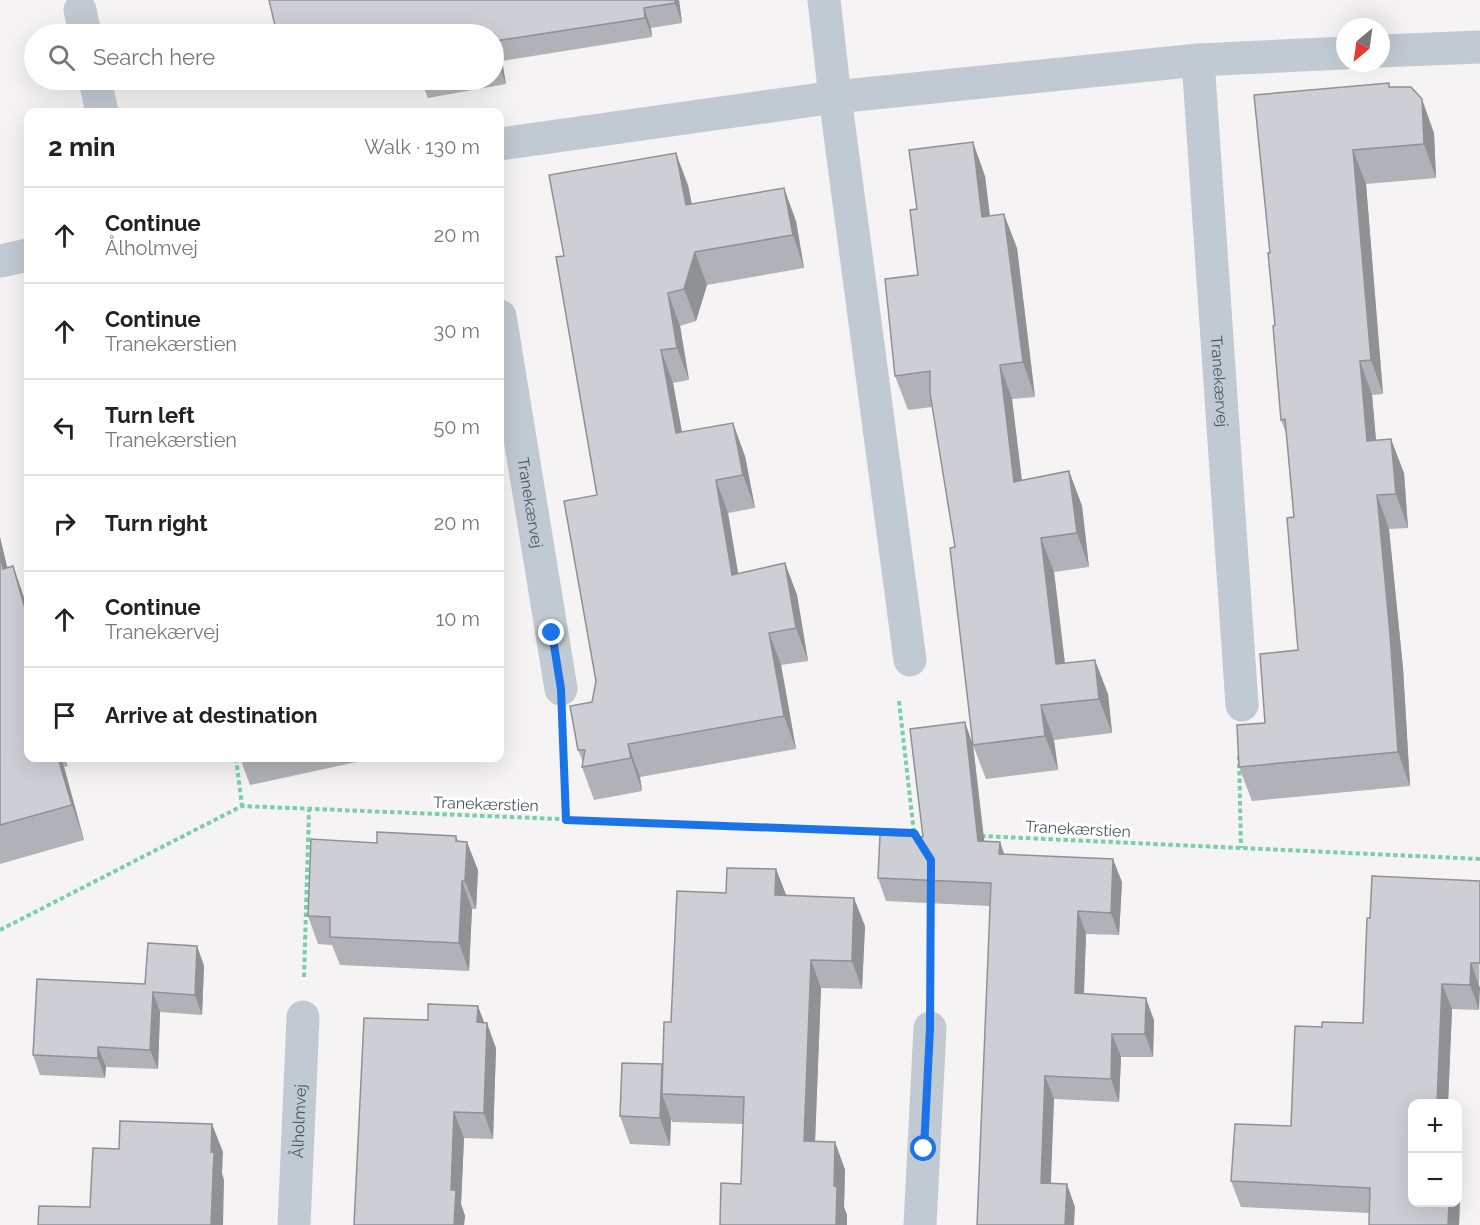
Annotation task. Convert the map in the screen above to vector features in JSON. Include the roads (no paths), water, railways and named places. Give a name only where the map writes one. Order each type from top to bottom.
[{"type":"street","points":[[824,0],[834,98],[910,660]]},
{"type":"street","points":[[1390,51],[1480,47]]},
{"type":"street","points":[[504,143],[834,98],[1198,60],[1336,53]]},
{"type":"street","name":"Tranekærvej","points":[[1198,60],[1242,705]]},
{"type":"street","points":[[97,90],[101,108]]},
{"type":"street","points":[[0,261],[24,256]]},
{"type":"street","name":"Tranekærvej","points":[[504,340],[561,689]]},
{"type":"street","name":"Ålholmvej","points":[[294,1225],[303,1017]]},
{"type":"street","points":[[920,1225],[930,1028]]}]
